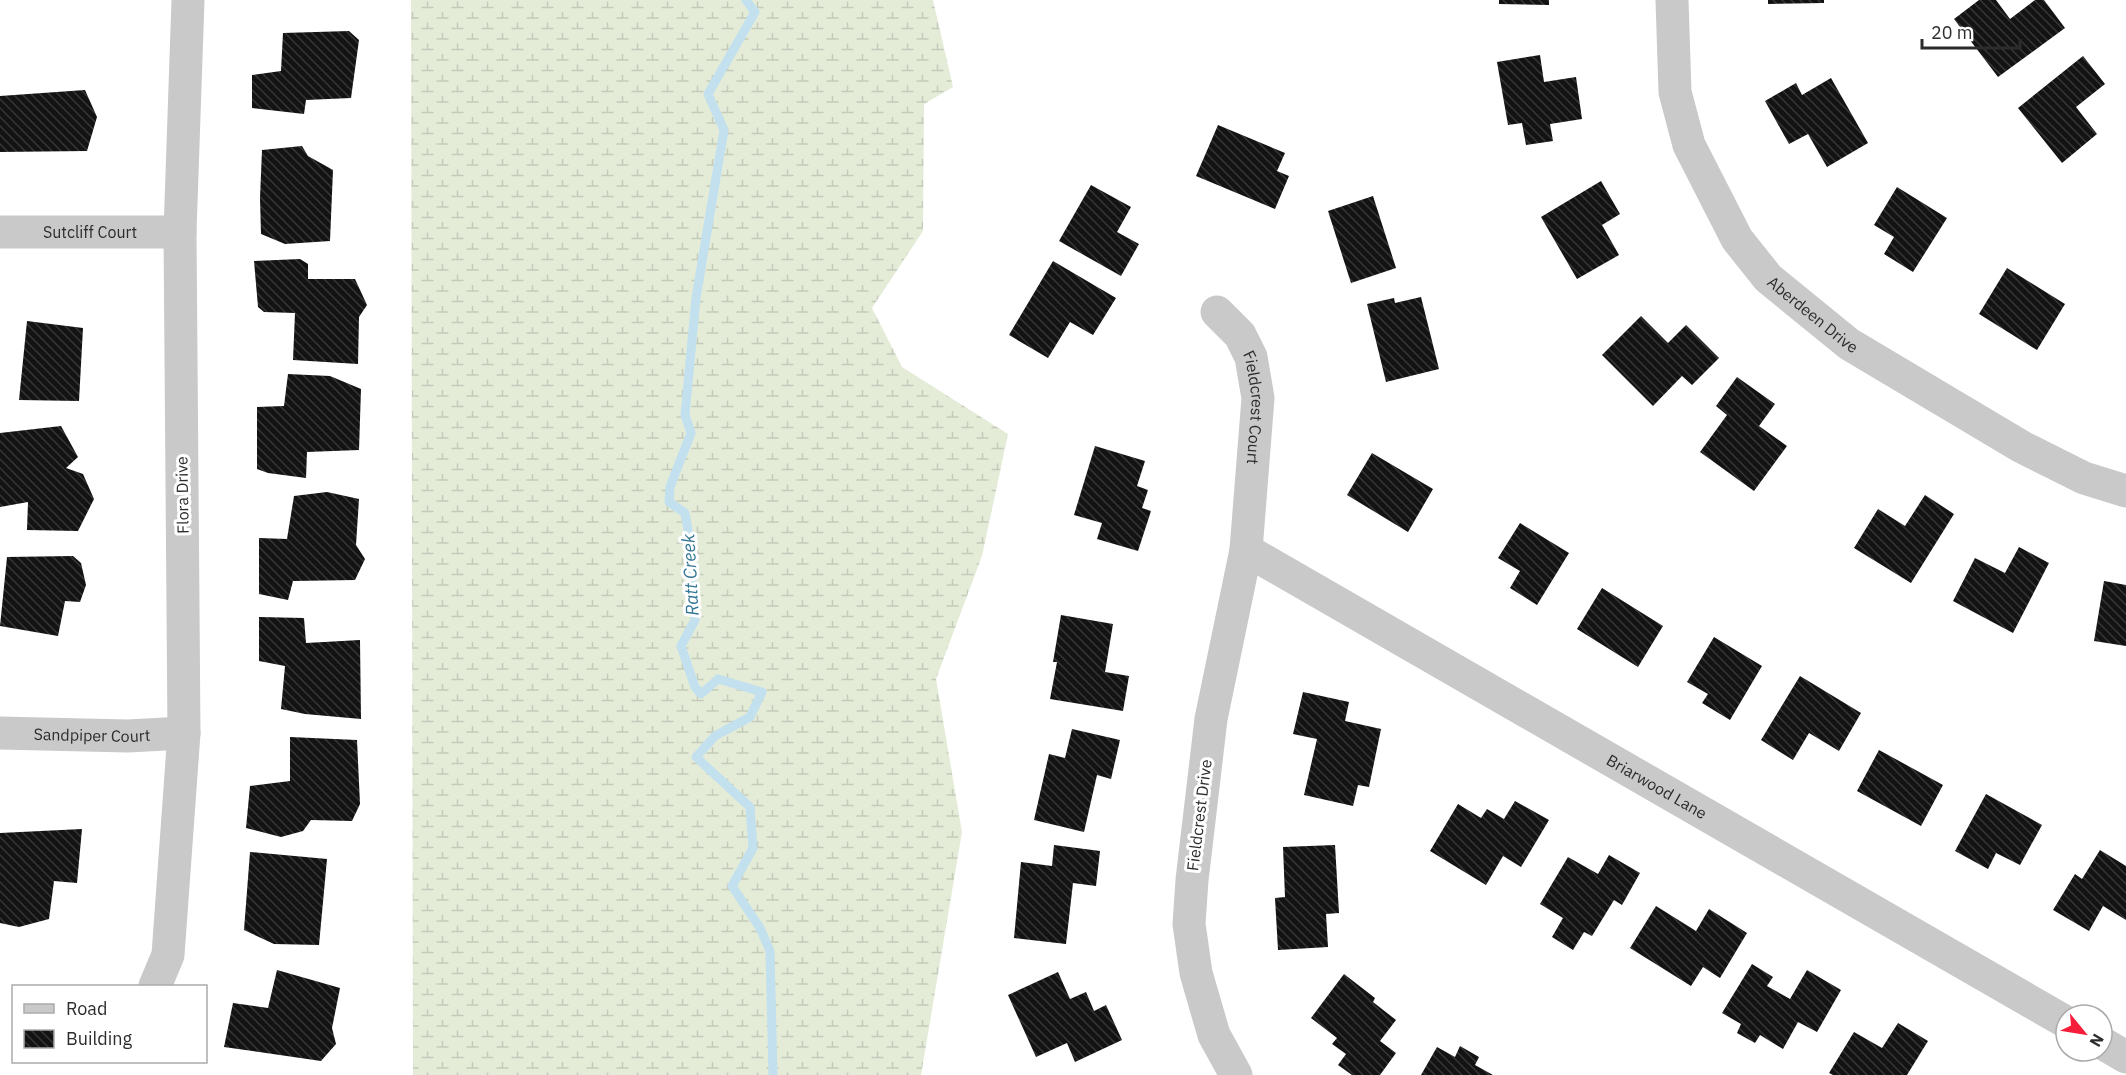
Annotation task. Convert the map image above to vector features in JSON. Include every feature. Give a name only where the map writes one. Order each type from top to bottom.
[{"type":"street","name":"Flora Drive","points":[[156,985],[168,955],[184,733],[180,232],[188,0]]},
{"type":"street","name":"Aberdeen Drive","points":[[1672,0],[1675,92],[1689,145],[1737,239],[1768,278],[1849,344],[2012,441],[2084,478],[2126,491]]},
{"type":"street","name":"Sutcliff Court","points":[[0,231],[180,232]]},
{"type":"street","name":"Fieldcrest Court","points":[[1217,312],[1240,335],[1251,357],[1258,398],[1246,550]]},
{"type":"street","name":"Briarwood Lane","points":[[1246,550],[2054,1016]]},
{"type":"street","name":"Fieldcrest Drive","points":[[1236,1075],[1214,1035],[1196,973],[1189,924],[1211,719],[1246,550]]},
{"type":"street","name":"Sandpiper Court","points":[[0,733],[128,736],[184,733]]},
{"type":"green space","points":[[411,0],[933,0],[953,87],[924,104],[923,231],[872,308],[902,367],[1008,434],[982,556],[936,679],[962,832],[921,1075],[413,1075]]},
{"type":"building","points":[[1499,0],[1549,0],[1549,5],[1499,4]]},
{"type":"building","points":[[1768,0],[1824,0],[1824,3],[1768,4]]},
{"type":"building","points":[[1979,0],[1996,0],[2010,19],[2035,0],[2044,0],[2065,28],[1998,77],[1954,19]]},
{"type":"building","points":[[349,31],[359,40],[351,98],[306,100],[304,114],[252,108],[252,75],[281,71],[283,33]]},
{"type":"building","points":[[1540,55],[1544,82],[1576,77],[1582,119],[1550,124],[1553,141],[1526,145],[1522,123],[1508,125],[1497,62]]},
{"type":"building","points":[[2083,56],[2105,84],[2076,107],[2097,134],[2062,163],[2018,108]]},
{"type":"building","points":[[1831,78],[1868,143],[1827,167],[1808,134],[1789,144],[1765,101],[1796,83],[1802,95]]},
{"type":"building","points":[[85,90],[97,117],[87,151],[0,152],[0,96]]},
{"type":"building","points":[[1218,125],[1285,153],[1277,171],[1289,176],[1275,209],[1196,176]]},
{"type":"building","points":[[302,146],[308,156],[333,170],[330,241],[285,244],[261,234],[262,150]]},
{"type":"building","points":[[1601,181],[1620,214],[1602,225],[1619,255],[1577,279],[1541,217]]},
{"type":"building","points":[[1091,185],[1131,207],[1117,232],[1139,244],[1121,276],[1059,241]]},
{"type":"building","points":[[1897,187],[1947,218],[1913,272],[1884,254],[1894,237],[1874,225]]},
{"type":"building","points":[[1373,196],[1396,268],[1351,283],[1328,211]]},
{"type":"building","points":[[300,259],[308,264],[308,279],[355,279],[367,305],[359,317],[358,364],[293,360],[295,313],[264,312],[258,307],[254,261]]},
{"type":"building","points":[[1053,261],[1116,298],[1093,335],[1070,322],[1048,358],[1009,335]]},
{"type":"building","points":[[2007,268],[2065,304],[2037,350],[1979,314]]},
{"type":"building","points":[[1421,297],[1439,369],[1386,382],[1367,304],[1394,298],[1395,303]]},
{"type":"building","points":[[1641,316],[1668,343],[1686,325],[1719,358],[1692,385],[1682,376],[1653,406],[1602,355]]},
{"type":"building","points":[[27,321],[83,328],[79,401],[19,400]]},
{"type":"building","points":[[288,374],[330,376],[361,389],[359,450],[307,452],[306,478],[268,473],[257,469],[257,407],[284,406]]},
{"type":"building","points":[[1737,377],[1775,404],[1759,426],[1787,446],[1754,491],[1700,452],[1727,415],[1716,406]]},
{"type":"building","points":[[61,426],[78,457],[66,468],[83,474],[94,499],[78,531],[27,530],[28,502],[0,507],[0,433]]},
{"type":"building","points":[[1095,446],[1145,461],[1137,486],[1148,490],[1142,508],[1151,511],[1138,551],[1097,539],[1102,523],[1074,515]]},
{"type":"building","points":[[1372,453],[1433,489],[1408,532],[1347,495]]},
{"type":"building","points":[[327,492],[359,499],[356,545],[365,559],[355,580],[293,581],[288,600],[259,594],[259,538],[287,539],[294,496]]},
{"type":"building","points":[[1925,495],[1954,514],[1911,583],[1854,548],[1878,509],[1905,526]]},
{"type":"building","points":[[1520,523],[1569,553],[1537,605],[1510,588],[1520,571],[1498,558]]},
{"type":"building","points":[[2019,547],[2049,563],[2013,633],[1953,601],[1975,558],[2005,573]]},
{"type":"building","points":[[73,556],[81,563],[86,585],[80,602],[65,601],[58,636],[0,626],[7,557]]},
{"type":"building","points":[[2104,581],[2126,585],[2126,646],[2094,641]]},
{"type":"building","points":[[1602,588],[1663,626],[1638,667],[1577,629]]},
{"type":"building","points":[[1061,615],[1113,624],[1105,672],[1129,676],[1123,711],[1050,699],[1057,662],[1053,662]]},
{"type":"building","points":[[259,617],[304,618],[306,643],[360,640],[361,719],[305,714],[281,709],[285,666],[259,661]]},
{"type":"building","points":[[1714,637],[1762,666],[1730,720],[1702,703],[1708,694],[1687,682]]},
{"type":"building","points":[[1800,676],[1861,713],[1839,751],[1809,733],[1793,760],[1761,740]]},
{"type":"building","points":[[1303,692],[1349,702],[1345,721],[1381,729],[1369,787],[1358,785],[1353,806],[1304,795],[1317,739],[1293,734]]},
{"type":"building","points":[[1072,729],[1120,740],[1111,779],[1097,775],[1084,832],[1034,820],[1049,754],[1065,758]]},
{"type":"building","points":[[290,737],[357,740],[360,804],[352,821],[311,820],[303,831],[281,837],[246,828],[250,786],[290,781]]},
{"type":"building","points":[[1879,750],[1943,785],[1921,826],[1857,791]]},
{"type":"building","points":[[1986,794],[2042,825],[2020,865],[1996,853],[1988,869],[1955,851]]},
{"type":"building","points":[[1515,801],[1549,820],[1521,867],[1503,856],[1486,885],[1430,851],[1458,804],[1481,818],[1487,809],[1504,819]]},
{"type":"building","points":[[82,829],[77,883],[54,881],[49,919],[19,927],[0,923],[0,833]]},
{"type":"building","points":[[1054,845],[1100,851],[1096,886],[1073,883],[1066,944],[1014,938],[1021,862],[1052,866]]},
{"type":"building","points":[[1335,845],[1339,913],[1326,914],[1328,947],[1278,950],[1275,898],[1285,897],[1283,847]]},
{"type":"building","points":[[2100,850],[2126,866],[2126,920],[2103,906],[2089,931],[2053,910],[2075,874],[2082,879]]},
{"type":"building","points":[[250,852],[327,859],[319,945],[274,944],[244,930]]},
{"type":"building","points":[[1609,855],[1640,873],[1622,905],[1614,900],[1592,936],[1584,932],[1573,950],[1552,937],[1563,918],[1540,904],[1568,857],[1598,874]]},
{"type":"building","points":[[1656,906],[1696,931],[1709,909],[1747,933],[1720,978],[1703,967],[1691,986],[1630,948]]},
{"type":"building","points":[[1752,964],[1773,977],[1767,986],[1790,999],[1807,970],[1841,990],[1817,1032],[1798,1022],[1783,1049],[1760,1035],[1755,1043],[1737,1033],[1741,1024],[1722,1013]]},
{"type":"building","points":[[277,970],[340,988],[332,1028],[336,1044],[321,1061],[224,1047],[233,1003],[268,1008]]},
{"type":"building","points":[[1058,972],[1070,999],[1086,992],[1094,1011],[1106,1005],[1122,1040],[1075,1062],[1067,1043],[1036,1057],[1008,995]]},
{"type":"building","points":[[1344,974],[1375,998],[1373,1002],[1396,1020],[1380,1041],[1396,1053],[1380,1075],[1352,1075],[1338,1065],[1346,1054],[1332,1044],[1337,1038],[1311,1018]]},
{"type":"building","points":[[1898,1023],[1928,1041],[1907,1075],[1833,1075],[1829,1073],[1854,1032],[1882,1048]]},
{"type":"building","points":[[1460,1046],[1479,1057],[1475,1065],[1493,1075],[1421,1075],[1437,1047],[1455,1057]]},
{"type":"waterway","name":"Ratt Creek","points":[[746,0],[755,12],[708,94],[724,130],[696,298],[685,415],[691,433],[670,487],[669,502],[685,513],[689,535],[695,620],[681,646],[695,687],[701,694],[718,679],[762,692],[750,717],[715,736],[696,757],[750,807],[753,848],[732,886],[760,928],[770,951],[773,1075]]}]
